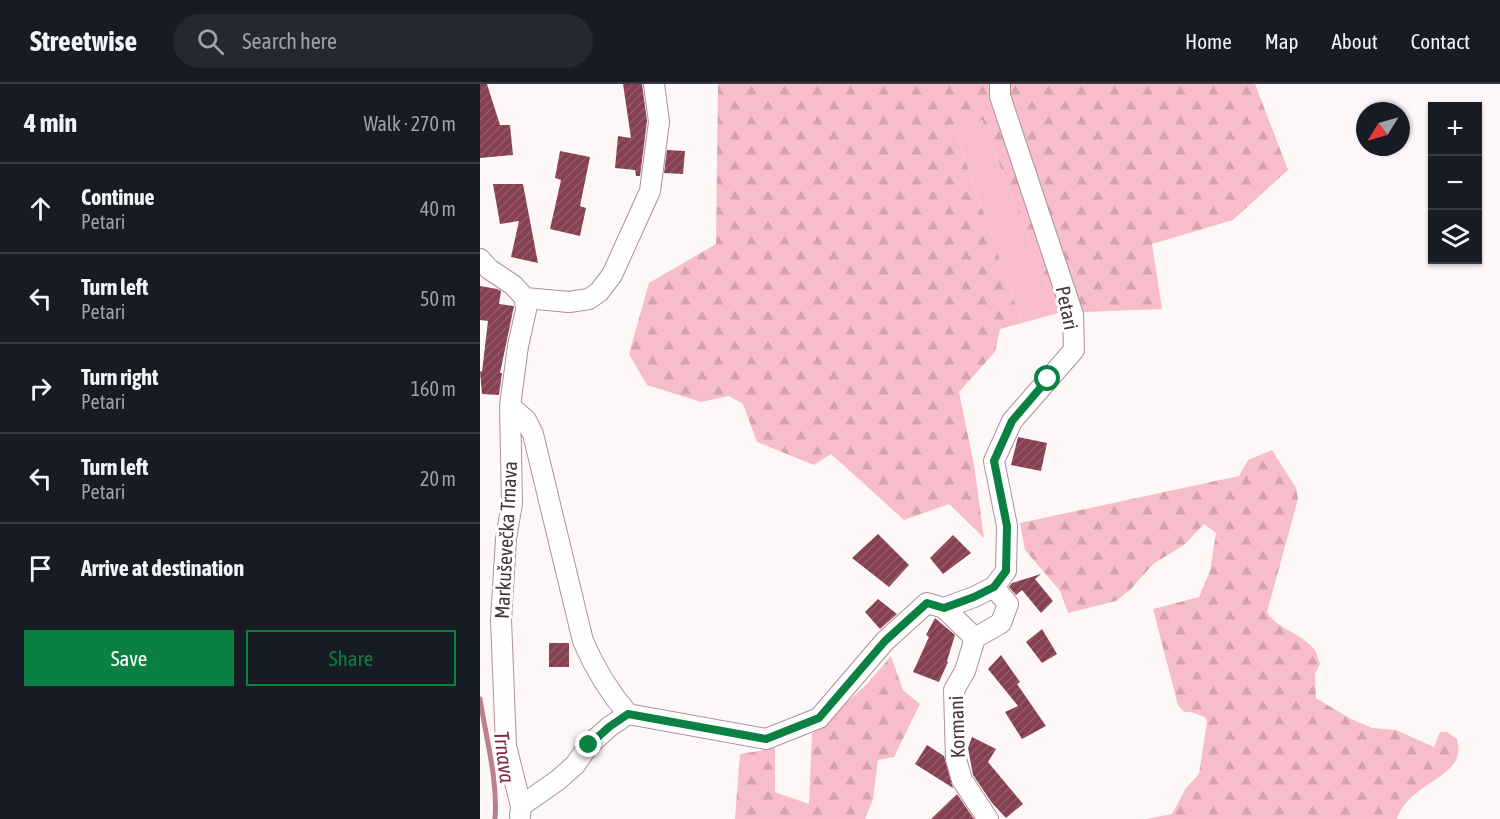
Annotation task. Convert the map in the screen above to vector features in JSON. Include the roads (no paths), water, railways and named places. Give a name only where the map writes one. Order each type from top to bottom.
[{"type":"street","points":[[480,259],[489,269],[513,285],[525,298],[569,302],[589,299],[599,292],[612,274],[650,191],[659,122],[654,84]]},
{"type":"street","name":"Petari","points":[[994,587],[1006,571],[1007,526],[994,461],[1012,421],[1074,350],[1073,315],[1000,96],[1000,84]]},
{"type":"street","name":"Markuševečka Trnava","points":[[520,813],[506,746],[501,620],[506,539],[512,503],[510,406],[518,345],[526,310],[525,298]]},
{"type":"street","points":[[510,406],[526,420],[533,434],[584,641],[594,666],[613,697],[628,714],[766,739],[819,718],[885,641],[927,603],[944,608],[975,638],[1001,622],[1008,604],[994,587],[944,608]]},
{"type":"street","name":"Kormani","points":[[975,638],[965,671],[954,690],[956,759],[962,780],[988,819]]},
{"type":"street","points":[[520,813],[575,765],[589,745],[628,714]]},
{"type":"waterway","name":"Trnava","points":[[480,699],[495,789],[495,819]]}]
